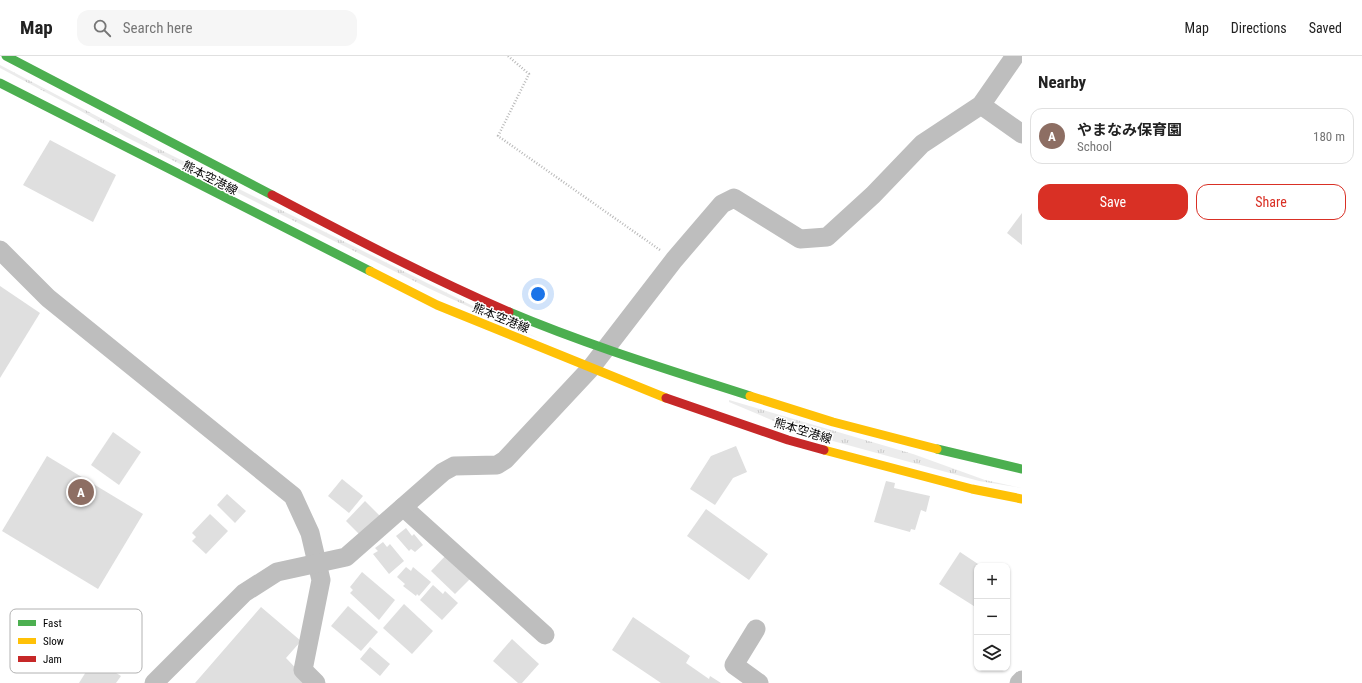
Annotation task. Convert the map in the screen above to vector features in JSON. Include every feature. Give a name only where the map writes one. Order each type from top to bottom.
[{"type":"main road","name":"熊本空港線","points":[[6,56],[374,248],[474,297],[554,331],[606,350],[833,422],[901,441],[1022,468]]},
{"type":"main road","name":"熊本空港線","points":[[0,84],[437,305],[590,369],[643,390],[788,440],[972,489],[1022,499]]},
{"type":"street","points":[[154,683],[244,593],[278,572],[346,557],[443,472],[454,466],[497,464],[505,460],[590,369],[674,260],[722,204],[734,198],[800,239],[827,237],[873,195],[922,144],[981,105],[1015,56]]},
{"type":"street","points":[[981,105],[1022,134]]},
{"type":"street","points":[[0,250],[48,298],[293,496],[310,533],[319,564],[321,580],[303,670],[316,683]]},
{"type":"street","points":[[402,507],[545,635]]},
{"type":"street","points":[[756,628],[734,665],[759,683]]},
{"type":"street","points":[[1018,683],[1022,680]]},
{"type":"path","points":[[508,56],[529,74],[498,136],[674,260]]},
{"type":"green space","points":[[0,65],[163,151],[539,339],[428,288],[126,137],[0,68]]},
{"type":"green space","points":[[729,400],[913,454],[985,480],[1022,488],[979,481],[800,432],[729,402]]},
{"type":"building","points":[[50,140],[116,175],[93,222],[23,185]]},
{"type":"building","points":[[1022,213],[1022,245],[1007,233]]},
{"type":"building","points":[[0,286],[40,313],[0,378]]},
{"type":"building","points":[[113,432],[141,452],[119,485],[91,465]]},
{"type":"building","points":[[736,446],[747,472],[733,478],[715,505],[690,489],[711,456]]},
{"type":"building","points":[[47,456],[143,514],[98,589],[2,531]]},
{"type":"building","points":[[342,479],[363,496],[349,513],[328,496]]},
{"type":"building","points":[[886,481],[895,483],[894,488],[930,496],[926,512],[921,510],[915,530],[911,529],[910,532],[874,522]]},
{"type":"building","points":[[227,494],[246,511],[235,523],[217,505]]},
{"type":"building","points":[[365,501],[380,516],[361,536],[346,521]]},
{"type":"building","points":[[706,509],[768,554],[749,580],[687,536]]},
{"type":"building","points":[[210,514],[228,531],[206,554],[192,541],[196,537],[192,533]]},
{"type":"building","points":[[406,528],[412,536],[414,534],[423,545],[415,552],[411,549],[409,551],[396,536]]},
{"type":"building","points":[[383,542],[387,547],[390,544],[404,561],[389,574],[373,554],[378,551],[375,548]]},
{"type":"building","points":[[450,551],[474,575],[455,594],[431,571]]},
{"type":"building","points":[[960,552],[976,563],[974,563],[974,606],[939,584]]},
{"type":"building","points":[[406,567],[411,571],[413,567],[431,582],[419,596],[417,594],[416,596],[403,586],[405,584],[397,577]]},
{"type":"building","points":[[362,572],[395,600],[379,620],[350,593],[353,590],[350,587]]},
{"type":"building","points":[[433,585],[443,594],[445,591],[458,603],[442,620],[420,600]]},
{"type":"building","points":[[404,604],[433,631],[412,654],[383,628]]},
{"type":"building","points":[[348,606],[378,632],[361,651],[331,626]]},
{"type":"building","points":[[261,607],[301,641],[286,658],[310,683],[195,683]]},
{"type":"building","points":[[633,617],[690,656],[686,663],[709,679],[710,676],[721,683],[661,683],[612,650]]},
{"type":"building","points":[[512,639],[539,664],[522,683],[518,683],[493,661]]},
{"type":"building","points":[[370,647],[390,664],[380,676],[360,659]]},
{"type":"building","points":[[85,673],[116,673],[121,676],[116,683],[79,683]]},
{"type":"traffic: fast","points":[[6,56],[272,195]]},
{"type":"traffic: fast","points":[[0,83],[370,271]]},
{"type":"traffic: fast","points":[[509,312],[598,346],[750,396]]},
{"type":"traffic: fast","points":[[937,449],[1022,469]]},
{"type":"traffic: slow","points":[[370,271],[437,305],[666,398]]},
{"type":"traffic: slow","points":[[750,396],[833,422],[937,449]]},
{"type":"traffic: slow","points":[[824,450],[972,489],[1022,499]]},
{"type":"traffic: jam","points":[[272,195],[360,241],[509,312]]},
{"type":"traffic: jam","points":[[666,398],[788,440],[824,450]]},
{"type":"place","name":"やまなみ保育園","points":[[81,492]]}]
